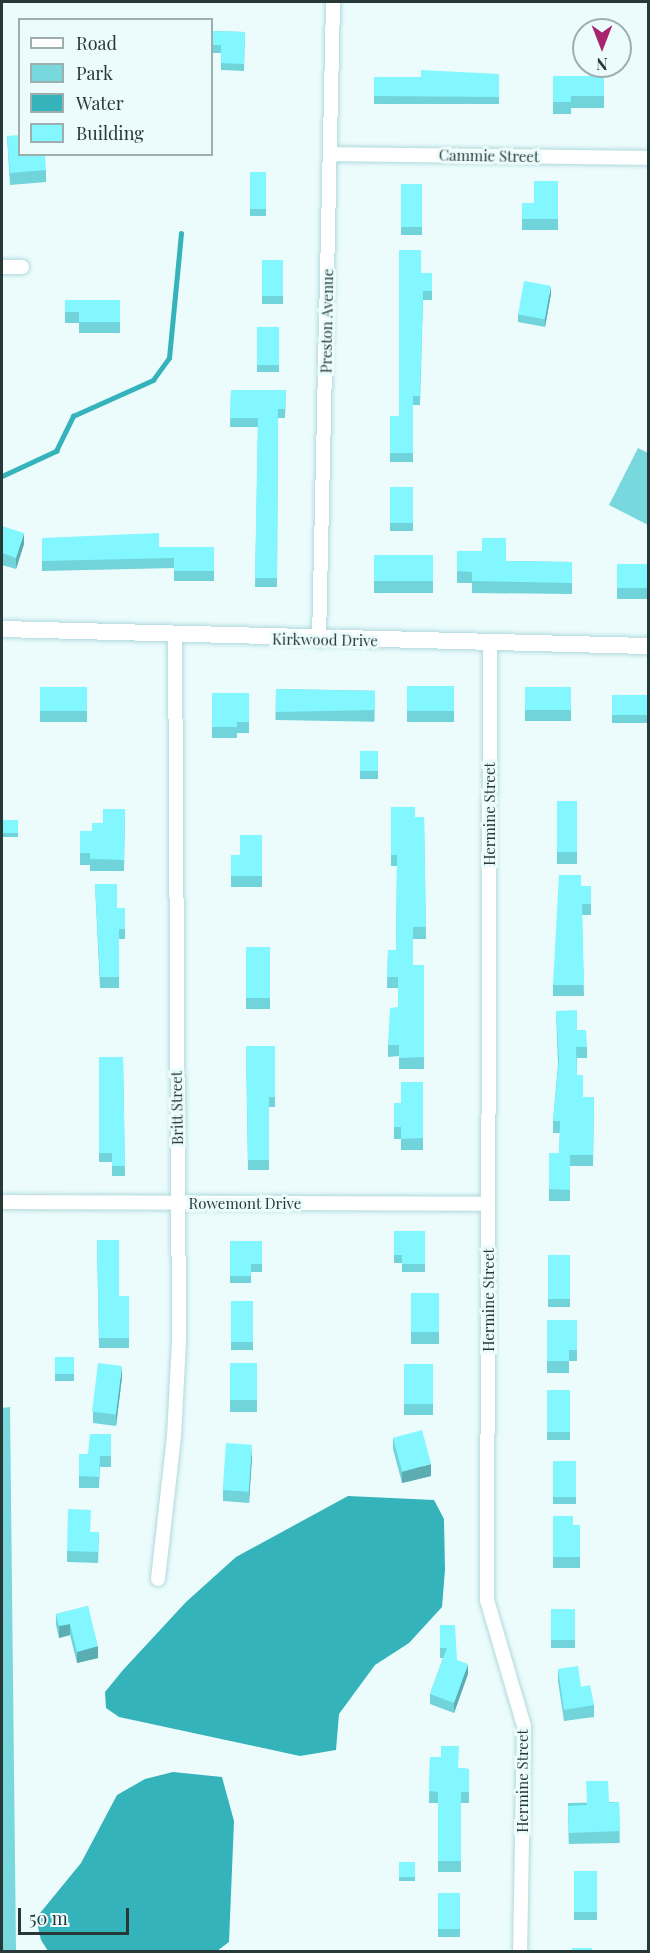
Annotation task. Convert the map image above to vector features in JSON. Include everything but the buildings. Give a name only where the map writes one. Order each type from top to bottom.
[{"type":"street","name":"Preston Avenue","points":[[320,640],[333,2]]},
{"type":"street","name":"Cammie Street","points":[[330,154],[648,158]]},
{"type":"street","points":[[2,267],[22,267]]},
{"type":"street","name":"Kirkwood Drive","points":[[2,629],[320,640],[648,646]]},
{"type":"street","name":"Britt Street","points":[[158,1579],[175,1426],[178,1204],[175,636]]},
{"type":"street","name":"Hermine Street","points":[[490,643],[487,1600],[524,1726],[520,1952]]},
{"type":"street","name":"Rowemont Drive","points":[[2,1202],[488,1204]]},
{"type":"green space","points":[[638,448],[648,453],[648,525],[609,505]]},
{"type":"green space","points":[[10,1407],[16,1951],[2,1952],[2,1408]]},
{"type":"water","points":[[348,1496],[434,1500],[444,1519],[445,1570],[442,1607],[409,1643],[375,1665],[339,1714],[336,1750],[300,1756],[119,1717],[106,1708],[105,1692],[123,1670],[186,1602],[236,1557]]},
{"type":"water","points":[[173,1772],[222,1777],[234,1821],[229,1942],[217,1951],[48,1951],[41,1940],[36,1918],[81,1863],[117,1795],[145,1779]]},
{"type":"waterway","points":[[2,476],[56,451],[73,416],[153,380],[169,358],[181,234]]}]
